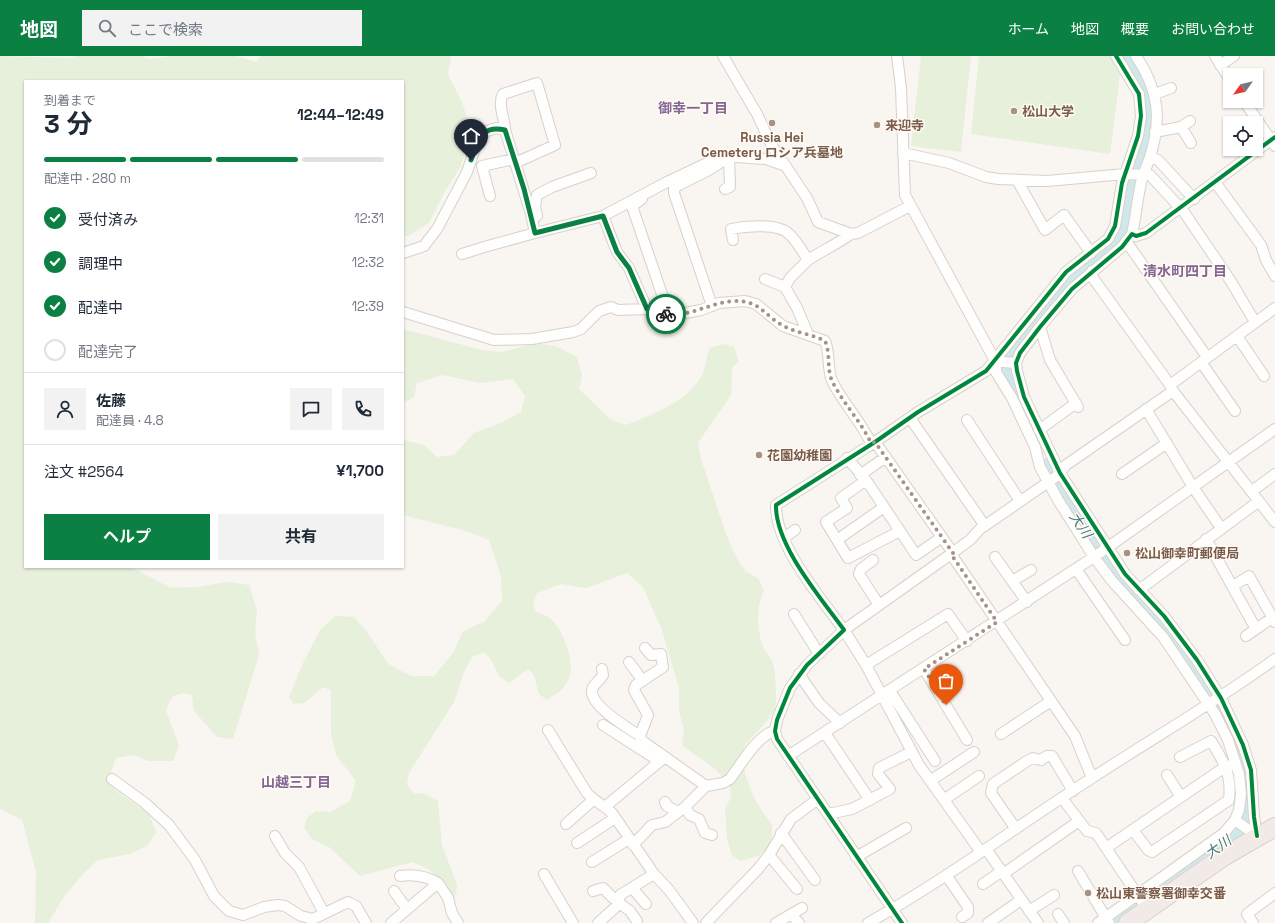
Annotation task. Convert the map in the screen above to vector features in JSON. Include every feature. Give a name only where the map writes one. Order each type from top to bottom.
[{"type":"highway","points":[[1128,923],[1142,902],[1223,857],[1244,826],[1275,827]]},
{"type":"street","points":[[723,56],[757,114],[771,144],[807,198],[818,222],[851,234],[858,233],[910,206]]},
{"type":"street","points":[[897,56],[902,88],[904,187],[910,206],[993,357],[999,361],[1014,363]]},
{"type":"street","points":[[935,761],[886,694],[844,630],[804,576],[784,538],[777,520],[776,504],[986,371],[999,361],[1066,272],[1108,239],[1115,226],[1126,174],[1140,128],[1139,94],[1116,56]]},
{"type":"street","points":[[1223,69],[1217,60],[1234,56]]},
{"type":"street","points":[[1139,57],[1155,94],[1157,107],[1155,132],[1150,157],[1141,174],[1129,238],[1122,247],[1072,289],[1040,326],[1014,363],[1024,397],[1039,430],[1053,478],[1100,553],[1124,595],[1163,637],[1215,701]]},
{"type":"street","points":[[490,196],[482,166],[515,161],[555,145],[537,82],[503,94],[500,100],[505,122],[505,130],[515,161],[532,214],[537,232]]},
{"type":"street","points":[[1155,94],[1171,88]]},
{"type":"street","points":[[1129,238],[1146,233],[1274,141],[1249,108]]},
{"type":"street","points":[[1155,132],[1180,128],[1190,121]]},
{"type":"street","points":[[404,253],[418,249],[432,237],[467,172],[479,137],[487,131],[496,128],[505,130]]},
{"type":"street","points":[[1180,128],[1191,143]]},
{"type":"street","points":[[903,153],[949,163],[986,177],[1017,180],[1070,180],[1126,174],[1150,175],[1180,209],[1230,280],[1255,322]]},
{"type":"street","points":[[462,254],[537,232],[603,216],[667,182],[722,156],[766,158],[786,166]]},
{"type":"street","points":[[725,189],[730,187],[729,157]]},
{"type":"street","points":[[712,306],[674,193],[674,188],[709,170],[729,157]]},
{"type":"street","points":[[1150,157],[1158,160],[1194,199]]},
{"type":"street","points":[[537,232],[535,206],[536,195],[591,173]]},
{"type":"street","points":[[1017,180],[1045,230],[1064,215],[1091,253]]},
{"type":"street","points":[[667,182],[632,206],[670,314]]},
{"type":"street","points":[[1215,182],[1261,245],[1266,260],[1275,276]]},
{"type":"street","points":[[603,216],[617,252],[629,268],[647,309]]},
{"type":"street","points":[[733,240],[731,229],[740,227],[766,226],[780,228],[788,233],[808,260]]},
{"type":"street","points":[[785,287],[790,278],[808,260],[820,252],[838,244],[851,234]]},
{"type":"street","points":[[1129,238],[1235,411]]},
{"type":"street","points":[[1092,271],[1093,278],[1171,388],[1275,522]]},
{"type":"street","points":[[765,279],[785,287],[797,308],[808,334]]},
{"type":"street","points":[[404,312],[494,340],[519,340],[574,332],[580,329],[599,311],[611,307],[625,310],[647,309],[670,314],[690,313],[719,303],[745,301],[756,304],[783,326],[825,341],[828,348],[828,367],[832,382],[865,432],[886,457],[942,537],[997,622],[1075,736],[1092,778]]},
{"type":"street","points":[[902,923],[777,739],[775,731],[777,720],[790,688],[799,674],[844,630],[952,553],[985,526],[1053,478],[1066,465],[1146,409],[1204,359],[1275,308]]},
{"type":"street","points":[[1039,430],[1077,405],[1050,360],[1040,326]]},
{"type":"street","points":[[1237,336],[1264,376]]},
{"type":"street","points":[[999,361],[996,372],[1012,398],[1035,447],[1040,468],[1053,478],[1100,553],[1125,574],[1164,616],[1190,651],[1215,701],[1239,762],[1241,794],[1239,810],[1244,826]]},
{"type":"street","points":[[1146,409],[1193,487],[1221,528]]},
{"type":"street","points":[[910,418],[985,526]]},
{"type":"street","points":[[967,420],[1020,502]]},
{"type":"street","points":[[788,756],[997,622],[1100,553],[1275,429]]},
{"type":"street","points":[[1122,474],[1167,443]]},
{"type":"street","points":[[886,457],[840,498],[847,508],[826,522],[848,558],[900,531]]},
{"type":"street","points":[[848,458],[884,507],[916,555],[942,537]]},
{"type":"street","points":[[1252,491],[1275,474]]},
{"type":"street","points":[[1139,590],[1259,501]]},
{"type":"street","points":[[836,540],[884,507]]},
{"type":"street","points":[[784,538],[795,530]]},
{"type":"street","points":[[1206,539],[1256,629]]},
{"type":"street","points":[[857,553],[869,563],[861,568],[859,574],[879,605]]},
{"type":"street","points":[[995,557],[1027,602]]},
{"type":"street","points":[[1076,569],[1124,634]]},
{"type":"street","points":[[1012,581],[1030,570]]},
{"type":"street","points":[[1233,586],[1249,576],[1273,620],[1246,636]]},
{"type":"street","points":[[794,614],[819,654]]},
{"type":"street","points":[[866,665],[948,614],[967,641]]},
{"type":"street","points":[[640,736],[648,715],[634,690],[636,685],[664,666],[661,654],[651,655],[645,648]]},
{"type":"street","points":[[868,923],[946,875],[1092,778],[1215,701],[1275,659]]},
{"type":"street","points":[[629,662],[643,681]]},
{"type":"street","points":[[602,669],[603,675],[592,687],[594,698],[605,711],[640,736],[641,740],[662,759]]},
{"type":"street","points":[[924,669],[967,740]]},
{"type":"street","points":[[799,674],[819,703],[840,723]]},
{"type":"street","points":[[886,694],[911,752],[930,781],[1003,872],[1038,923]]},
{"type":"street","points":[[1001,734],[1017,728],[1051,700]]},
{"type":"street","points":[[603,725],[706,786]]},
{"type":"street","points":[[548,730],[587,793],[593,800],[606,806],[654,874],[669,890],[693,923]]},
{"type":"street","points":[[592,862],[631,842],[652,825],[665,822],[682,810],[706,786],[723,783],[730,779],[761,738],[770,732],[775,731]]},
{"type":"street","points":[[825,733],[870,800]]},
{"type":"street","points":[[1078,871],[1105,921],[1142,902],[1224,833],[1244,826],[1254,816],[1253,780],[1239,762],[1211,741],[1180,757]]},
{"type":"street","points":[[828,814],[852,809],[890,789],[878,774],[879,768],[911,752]]},
{"type":"street","points":[[930,781],[974,752]]},
{"type":"street","points":[[1016,829],[991,793],[993,784],[1010,772],[1033,758],[1041,760],[1047,756],[1052,756],[1073,791]]},
{"type":"street","points":[[606,806],[662,759]]},
{"type":"street","points":[[1106,848],[1181,797],[1239,762]]},
{"type":"street","points":[[1133,830],[1148,850],[1152,852],[1229,800],[1239,762]]},
{"type":"street","points":[[1167,775],[1181,797]]},
{"type":"street","points":[[944,800],[979,776]]},
{"type":"street","points":[[112,779],[146,803],[169,825],[195,860],[214,896],[229,911],[243,915],[264,907],[278,905],[313,919],[348,902],[356,906],[365,923]]},
{"type":"street","points":[[1062,798],[1087,832],[1096,833],[1142,902]]},
{"type":"street","points":[[706,923],[750,880],[770,855],[781,833],[791,818],[818,799]]},
{"type":"street","points":[[566,824],[593,800]]},
{"type":"street","points":[[665,802],[667,806],[682,810],[699,819],[704,833],[712,835]]},
{"type":"street","points":[[836,826],[844,811]]},
{"type":"street","points":[[577,843],[615,818]]},
{"type":"street","points":[[983,884],[1079,821]]},
{"type":"street","points":[[781,833],[815,880]]},
{"type":"street","points":[[856,857],[903,833]]},
{"type":"street","points":[[275,836],[285,853],[299,867],[324,913]]},
{"type":"street","points":[[770,855],[797,889]]},
{"type":"street","points":[[544,874],[572,923]]},
{"type":"street","points":[[598,923],[619,901],[620,895],[654,874]]},
{"type":"street","points":[[400,876],[412,875],[429,878],[438,883],[448,898],[452,913],[458,923]]},
{"type":"street","points":[[946,875],[969,910],[968,913],[962,918]]},
{"type":"street","points":[[391,923],[438,883]]},
{"type":"street","points":[[593,891],[603,888],[612,898],[619,901],[630,911],[637,921]]},
{"type":"street","points":[[632,888],[646,904]]},
{"type":"street","points":[[394,891],[407,909]]},
{"type":"street","points":[[1253,923],[1247,914],[1275,893]]},
{"type":"street","points":[[1030,911],[1054,895]]},
{"type":"street","points":[[988,923],[1022,900]]},
{"type":"street","points":[[776,923],[802,908]]},
{"type":"street","points":[[1058,914],[1064,923]]},
{"type":"street","points":[[792,915],[799,923]]},
{"type":"green space","points":[[0,56],[72,58],[75,56],[143,56],[149,59],[172,56],[236,56],[256,62],[261,56],[451,56],[448,75],[462,102],[471,131],[461,166],[445,191],[429,223],[408,236],[404,236],[404,80],[24,80],[24,568],[133,568],[171,588],[197,587],[227,582],[249,585],[257,610],[255,631],[259,655],[233,739],[217,737],[194,711],[192,695],[182,693],[172,697],[166,711],[179,745],[173,761],[148,761],[134,755],[116,758],[108,781],[115,790],[149,814],[156,832],[147,846],[130,854],[98,860],[83,874],[65,895],[48,923],[35,923],[36,872],[22,820],[0,809]]},
{"type":"green space","points":[[921,56],[971,56],[961,152],[911,146]]},
{"type":"green space","points":[[979,56],[1110,56],[1120,74],[1110,154],[971,134]]},
{"type":"green space","points":[[404,329],[482,350],[501,352],[537,343],[558,347],[577,357],[582,376],[579,389],[610,419],[626,425],[668,407],[686,394],[701,377],[710,348],[723,344],[734,347],[739,361],[732,368],[731,395],[698,443],[701,459],[726,534],[737,559],[746,572],[758,578],[764,591],[761,597],[758,625],[763,647],[772,660],[774,667],[776,704],[772,714],[750,739],[743,752],[742,758],[752,794],[761,810],[772,824],[771,845],[759,856],[740,861],[732,855],[727,839],[725,809],[731,797],[730,785],[715,769],[682,745],[684,730],[679,711],[679,688],[662,630],[643,587],[627,573],[586,588],[561,584],[537,593],[533,603],[536,612],[547,616],[558,628],[563,636],[569,654],[571,671],[565,685],[560,691],[547,700],[539,694],[534,675],[528,669],[509,683],[499,676],[490,658],[484,652],[472,657],[464,672],[454,702],[409,773],[407,784],[414,794],[423,793],[438,801],[442,845],[457,885],[456,895],[453,896],[450,894],[444,883],[428,869],[412,862],[360,876],[329,847],[312,839],[304,828],[307,818],[316,811],[330,812],[350,801],[356,781],[336,755],[331,733],[331,690],[323,687],[304,703],[294,704],[289,697],[302,665],[320,630],[335,616],[354,617],[368,633],[388,664],[411,676],[434,676],[453,653],[463,631],[484,622],[502,601],[501,576],[489,540],[463,530],[404,515],[404,440],[424,445],[437,457],[454,455],[474,433],[501,423],[521,412],[525,396],[513,379],[480,383],[442,375],[417,383],[414,397],[404,402]]},
{"type":"waterway","name":"大川","points":[[1027,412],[1016,391],[1009,370],[1011,355],[1072,280],[1083,269],[1116,243],[1124,228],[1127,203],[1141,157],[1148,118],[1144,89],[1125,56]]},
{"type":"waterway","name":"大川","points":[[1051,463],[1069,507],[1082,530],[1121,580],[1168,634],[1198,676],[1214,703],[1228,732],[1240,761],[1245,789],[1244,815],[1234,836],[1112,923]]},
{"type":"cycle path","points":[[902,923],[777,739],[775,731],[777,720],[790,688],[807,665],[844,630],[812,587],[791,554],[783,537],[778,521],[776,505],[875,442],[918,412],[986,371],[1066,272],[1108,239],[1115,226],[1122,183],[1138,136],[1141,116],[1139,94],[1116,56]]},
{"type":"cycle path","points":[[1257,836],[1254,817],[1251,770],[1243,745],[1221,698],[1197,660],[1164,616],[1125,574],[1060,473],[1024,397],[1016,363],[1020,353],[1072,289],[1122,247],[1132,234],[1136,236],[1146,233],[1275,137]]},
{"type":"way so far","points":[[666,314],[675,315],[690,313],[719,303],[745,301],[756,304],[783,326],[825,341],[828,348],[828,367],[832,382],[871,443],[875,442],[953,553],[951,554],[997,622],[924,669],[946,705]]},
{"type":"place","name":"松山大学","points":[[1014,111]]},
{"type":"place","name":"Russia Hei Cemetery ロシア兵墓地","points":[[772,123]]},
{"type":"place","name":"来迎寺","points":[[877,125]]},
{"type":"place","name":"花園幼稚園","points":[[759,455]]},
{"type":"place","name":"松山御幸町郵便局","points":[[1127,553]]},
{"type":"place","name":"松山東警察署御幸交番","points":[[1088,893]]},
{"type":"district","name":"御幸一丁目","points":[[693,108]]},
{"type":"district","name":"清水町四丁目","points":[[1185,271]]},
{"type":"district","name":"山越三丁目","points":[[296,782]]},
{"type":"route","points":[[471,160],[479,137],[487,131],[496,128],[505,130],[508,144],[532,214],[535,233],[603,216],[606,228],[617,252],[629,268],[647,309],[666,314]]}]
